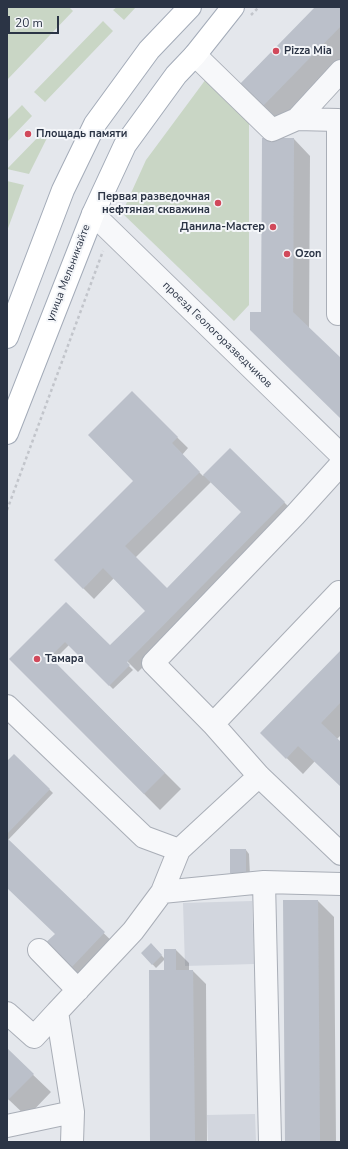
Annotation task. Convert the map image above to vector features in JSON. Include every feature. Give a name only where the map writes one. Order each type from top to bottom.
[{"type":"main road","points":[[7,337],[63,190],[95,124],[149,50],[190,7]]},
{"type":"main road","name":"улица Мельникайте","points":[[7,433],[93,214],[125,145],[176,75],[195,55],[233,7]]},
{"type":"street","points":[[195,55],[272,130],[297,119],[341,71]]},
{"type":"street","points":[[297,119],[340,120],[338,314]]},
{"type":"street","name":"проезд Геологоразведчиков","points":[[93,214],[341,455]]},
{"type":"street","points":[[341,464],[295,515],[153,664],[213,724],[259,776],[341,854]]},
{"type":"street","points":[[213,724],[338,592]]},
{"type":"street","points":[[7,706],[144,837],[179,850]]},
{"type":"street","points":[[7,1012],[34,1037],[133,931],[162,892],[179,850],[259,776]]},
{"type":"street","points":[[162,892],[264,882],[341,884]]},
{"type":"street","points":[[264,882],[270,1142]]},
{"type":"street","points":[[39,950],[78,990]]},
{"type":"street","points":[[57,1012],[73,1112],[72,1142]]},
{"type":"street","points":[[7,1126],[73,1112]]},
{"type":"shaded area","points":[[252,901],[254,964],[185,966],[183,903]]},
{"type":"shaded area","points":[[255,1114],[256,1142],[208,1142],[207,1115]]},
{"type":"green space","points":[[7,7],[69,7],[73,11],[7,80]]},
{"type":"green space","points":[[117,7],[136,7],[124,20],[113,10]]},
{"type":"green space","points":[[103,21],[113,31],[45,102],[34,92]]},
{"type":"green space","points":[[206,79],[249,122],[249,305],[234,321],[122,213],[146,160]]},
{"type":"green space","points":[[22,105],[32,116],[7,142],[7,120]]},
{"type":"green space","points":[[43,132],[48,136],[29,174],[7,169]]},
{"type":"green space","points":[[7,181],[24,185],[7,231]]},
{"type":"building","points":[[315,7],[341,7],[341,26],[261,108],[238,86]]},
{"type":"building","points":[[262,138],[294,138],[293,312],[341,358],[341,419],[250,330],[250,312],[261,312]]},
{"type":"building","points":[[132,391],[178,437],[172,443],[200,472],[125,546],[167,588],[241,512],[203,475],[230,448],[285,502],[127,662],[130,665],[109,686],[65,642],[50,657],[165,773],[144,794],[9,659],[66,602],[110,645],[145,611],[103,568],[83,589],[54,560],[133,481],[88,435]]},
{"type":"building","points":[[341,650],[341,702],[321,723],[341,742],[341,787],[298,746],[286,759],[260,733]]},
{"type":"building","points":[[14,754],[50,789],[7,834],[7,761]]},
{"type":"building","points":[[7,838],[105,932],[69,970],[43,945],[55,934],[7,888]]},
{"type":"building","points":[[230,849],[246,849],[246,873],[230,873]]},
{"type":"building","points":[[283,900],[318,900],[320,1142],[285,1142]]},
{"type":"building","points":[[151,943],[162,955],[152,965],[141,953]]},
{"type":"building","points":[[164,949],[176,949],[176,970],[193,970],[195,1142],[150,1142],[149,970],[164,970]]},
{"type":"building","points":[[7,1048],[34,1074],[8,1100],[7,1099]]},
{"type":"place","name":"Pizza Mia","points":[[276,51]]},
{"type":"place","name":"Площадь памяти","points":[[28,134]]},
{"type":"place","name":"Первая разведочная нефтяная скважина","points":[[218,203]]},
{"type":"place","name":"Данила-Мастер","points":[[273,227]]},
{"type":"place","name":"Ozon","points":[[287,254]]},
{"type":"place","name":"Тамара","points":[[37,659]]}]
